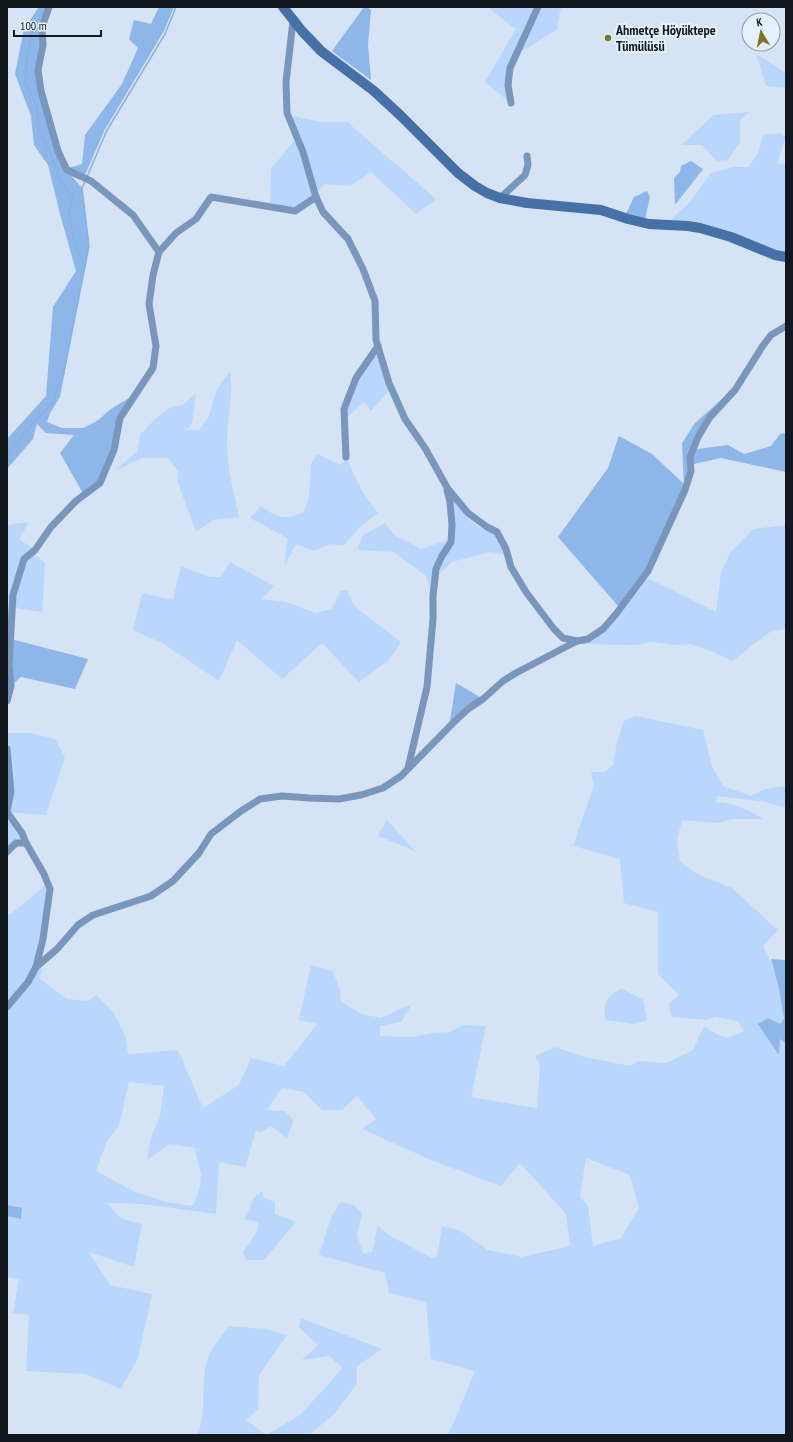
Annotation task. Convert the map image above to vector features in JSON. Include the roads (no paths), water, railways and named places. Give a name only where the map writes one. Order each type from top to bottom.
[{"type":"street","points":[[49,7],[42,27],[43,45],[38,70],[41,91],[58,151],[67,170],[91,181],[133,215],[159,252]]},
{"type":"street","points":[[283,7],[293,21],[321,51],[374,91],[468,181],[487,193],[500,198],[527,203],[601,210],[648,224],[700,228],[732,237],[786,258]]},
{"type":"street","points":[[511,104],[508,85],[510,68],[538,7]]},
{"type":"street","points":[[293,21],[286,82],[287,114],[303,152],[316,197],[323,212],[348,239],[363,269],[375,301],[376,340],[389,383],[406,419],[447,486],[468,513],[497,532],[506,549],[511,567],[526,592],[554,630],[563,638],[577,641]]},
{"type":"street","points":[[500,198],[525,175],[528,164],[527,156]]},
{"type":"street","points":[[7,701],[11,686],[9,664],[13,595],[24,559],[35,550],[51,527],[76,501],[100,483],[114,450],[120,418],[153,368],[156,346],[149,304],[152,275],[159,252],[176,233],[196,219],[211,197],[295,212],[316,197]]},
{"type":"street","points":[[36,967],[57,949],[78,925],[93,915],[151,896],[173,881],[199,853],[211,834],[241,811],[260,800],[282,796],[339,798],[361,795],[383,788],[401,776],[468,709],[483,699],[503,681],[522,669],[577,641],[588,639],[603,629],[648,571],[685,490],[690,471],[690,457],[698,437],[710,417],[735,390],[771,335],[786,326]]},
{"type":"street","points":[[346,457],[344,409],[356,378],[378,346]]},
{"type":"street","points":[[408,769],[427,687],[436,569],[451,542],[452,525],[447,486]]},
{"type":"street","points":[[7,748],[11,792],[7,812],[22,833],[26,843],[44,874],[50,890],[43,939],[36,967],[28,982],[7,1008]]},
{"type":"street","points":[[7,852],[16,843],[26,843]]},
{"type":"waterway","points":[[45,7],[32,31],[27,58],[25,83],[37,107],[39,131],[49,149],[58,177],[73,198],[69,212],[73,239],[84,266]]},
{"type":"waterway","points":[[87,177],[106,132],[165,34],[176,7]]},
{"type":"waterway","points":[[7,453],[42,413],[55,401],[56,391],[63,377],[89,246],[82,188],[85,182]]},
{"type":"place","name":"Ahmetçe Höyüktepe Tümülüsü","points":[[608,38]]}]
